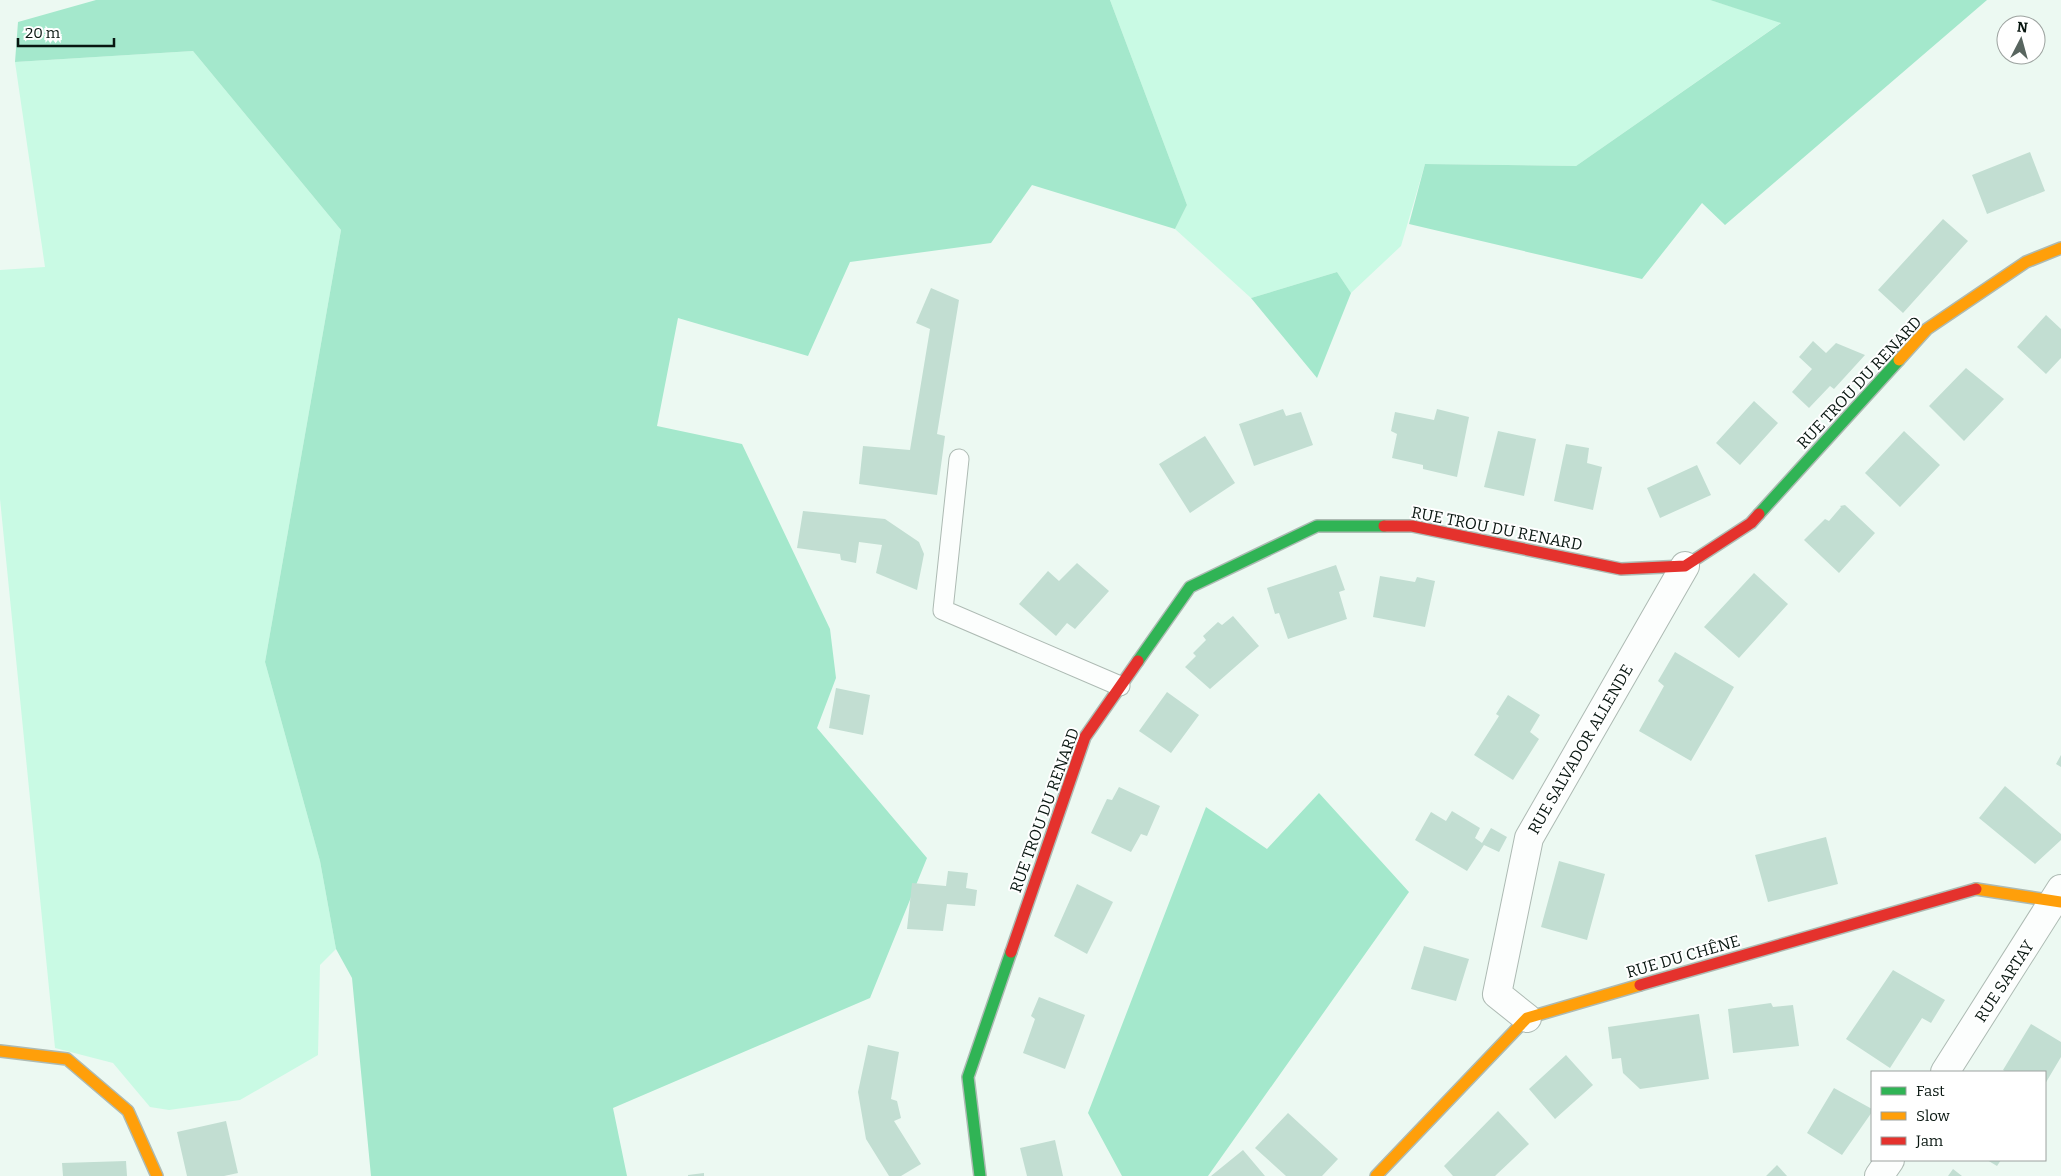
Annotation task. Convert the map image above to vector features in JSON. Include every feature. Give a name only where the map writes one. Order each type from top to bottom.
[{"type":"street","name":"RUE TROU DU RENARD","points":[[980,1176],[968,1077],[1085,737],[1190,588],[1317,526],[1412,526],[1621,569],[1684,566],[1751,523],[1927,329],[2026,262],[2061,248]]},
{"type":"street","name":"RUE SALVADOR ALLENDE","points":[[1528,1018],[1497,994],[1530,838],[1684,566]]},
{"type":"street","name":"RUE DU CHÊNE","points":[[1528,1018],[1975,889],[2059,897]]},
{"type":"street","name":"RUE SARTAY","points":[[1946,1071],[2059,897]]},
{"type":"street","points":[[1376,1176],[1528,1018]]},
{"type":"street","points":[[0,1051],[67,1059],[128,1111],[157,1176]]},
{"type":"street","points":[[1879,1176],[1889,1161]]},
{"type":"lane","points":[[959,459],[943,610],[1120,686]]},
{"type":"green space","points":[[96,0],[1110,0],[1187,205],[1175,229],[1032,185],[991,243],[850,262],[808,356],[678,318],[657,426],[742,444],[830,629],[836,678],[817,728],[927,858],[870,998],[613,1108],[627,1176],[371,1176],[352,978],[336,949],[320,861],[265,662],[341,230],[193,51],[15,62],[18,22]]},
{"type":"green space","points":[[1110,0],[1710,0],[1782,22],[1576,166],[1425,164],[1401,246],[1351,293],[1337,272],[1251,298],[1175,229],[1187,205]]},
{"type":"green space","points":[[1710,0],[1987,0],[1725,225],[1702,203],[1642,279],[1409,224],[1425,164],[1576,166],[1781,23]]},
{"type":"green space","points":[[193,51],[341,230],[265,662],[320,861],[336,949],[320,965],[318,1055],[240,1100],[169,1110],[150,1107],[113,1063],[55,1048],[0,499],[0,270],[45,267],[15,62]]},
{"type":"green space","points":[[1337,272],[1351,293],[1317,378],[1251,298]]},
{"type":"green space","points":[[1319,793],[1409,892],[1208,1176],[1122,1176],[1088,1113],[1206,807],[1267,849]]},
{"type":"building","points":[[2030,152],[2045,191],[1987,214],[1972,175]]},
{"type":"building","points":[[1943,219],[1968,241],[1903,313],[1878,290]]},
{"type":"building","points":[[931,288],[959,300],[937,434],[945,436],[937,495],[859,484],[863,446],[910,450],[930,329],[916,323]]},
{"type":"building","points":[[2046,315],[2061,329],[2061,358],[2046,374],[2017,347]]},
{"type":"building","points":[[1813,341],[1826,353],[1836,343],[1865,355],[1834,389],[1830,386],[1809,408],[1792,392],[1812,369],[1799,357]]},
{"type":"building","points":[[1966,368],[2004,399],[1964,441],[1929,406]]},
{"type":"building","points":[[1754,401],[1778,423],[1740,465],[1716,443]]},
{"type":"building","points":[[1283,409],[1286,416],[1301,412],[1313,445],[1254,466],[1239,424]]},
{"type":"building","points":[[1437,409],[1469,417],[1457,477],[1423,469],[1423,465],[1392,458],[1397,434],[1391,431],[1395,412],[1434,420]]},
{"type":"building","points":[[1498,431],[1536,439],[1524,496],[1484,487]]},
{"type":"building","points":[[1904,431],[1940,465],[1900,507],[1865,473]]},
{"type":"building","points":[[1205,436],[1235,483],[1190,513],[1159,464]]},
{"type":"building","points":[[1566,444],[1589,448],[1587,463],[1602,467],[1593,510],[1554,501]]},
{"type":"building","points":[[1697,465],[1711,495],[1660,518],[1647,488]]},
{"type":"building","points":[[1845,505],[1875,533],[1839,573],[1804,540],[1825,519],[1829,521],[1840,506]]},
{"type":"building","points":[[803,511],[885,519],[919,542],[924,554],[917,590],[876,573],[882,545],[859,542],[856,563],[841,560],[840,554],[797,548]]},
{"type":"building","points":[[1077,563],[1109,591],[1075,629],[1067,623],[1056,636],[1019,604],[1048,571],[1059,581]]},
{"type":"building","points":[[1336,565],[1345,590],[1339,592],[1347,619],[1288,639],[1279,613],[1275,614],[1267,588]]},
{"type":"building","points":[[1754,573],[1788,604],[1739,658],[1704,627]]},
{"type":"building","points":[[1380,576],[1415,582],[1417,577],[1435,581],[1425,627],[1373,617]]},
{"type":"building","points":[[1233,616],[1259,646],[1210,689],[1185,667],[1196,656],[1193,653],[1206,640],[1203,636],[1218,622],[1222,625]]},
{"type":"building","points":[[1675,652],[1734,687],[1691,761],[1639,731],[1664,686],[1658,681]]},
{"type":"building","points":[[836,688],[870,695],[863,735],[829,728]]},
{"type":"building","points":[[1167,692],[1199,715],[1171,753],[1139,731]]},
{"type":"building","points":[[1508,695],[1540,715],[1530,732],[1539,739],[1513,780],[1474,755],[1499,716],[1496,714]]},
{"type":"building","points":[[2061,755],[2061,767],[2056,764]]},
{"type":"building","points":[[2005,786],[2061,834],[2061,840],[2035,864],[1979,818]]},
{"type":"building","points":[[1119,787],[1160,806],[1147,836],[1141,834],[1131,852],[1091,833],[1107,799],[1112,800]]},
{"type":"building","points":[[1452,811],[1480,828],[1475,838],[1482,843],[1491,828],[1507,837],[1499,852],[1484,845],[1467,871],[1415,840],[1431,812],[1446,821]]},
{"type":"building","points":[[1826,837],[1838,884],[1768,902],[1755,855]]},
{"type":"building","points":[[1559,861],[1605,874],[1587,940],[1541,927]]},
{"type":"building","points":[[948,871],[968,873],[966,888],[977,890],[975,906],[947,904],[943,931],[907,929],[912,883],[946,886]]},
{"type":"building","points":[[1077,884],[1113,902],[1087,954],[1054,936]]},
{"type":"building","points":[[1424,946],[1469,959],[1456,1001],[1411,989]]},
{"type":"building","points":[[1893,970],[1945,1000],[1931,1023],[1922,1018],[1890,1068],[1846,1039]]},
{"type":"building","points":[[1039,997],[1085,1015],[1065,1069],[1023,1053],[1035,1019],[1031,1016]]},
{"type":"building","points":[[1771,1003],[1773,1007],[1793,1005],[1799,1046],[1733,1053],[1728,1009]]},
{"type":"building","points":[[1699,1014],[1709,1079],[1640,1089],[1623,1073],[1621,1058],[1612,1059],[1608,1027]]},
{"type":"building","points":[[2031,1024],[2061,1042],[2061,1057],[2046,1082],[2046,1071],[2003,1070]]},
{"type":"building","points":[[868,1045],[899,1052],[891,1099],[897,1101],[901,1118],[894,1121],[921,1164],[901,1176],[889,1176],[866,1139],[858,1092]]},
{"type":"building","points":[[1566,1055],[1593,1085],[1555,1119],[1529,1089]]},
{"type":"building","points":[[1834,1088],[1871,1108],[1871,1113],[1842,1155],[1807,1133]]},
{"type":"building","points":[[1498,1111],[1529,1144],[1495,1176],[1453,1176],[1444,1166]]},
{"type":"building","points":[[1288,1113],[1338,1159],[1322,1176],[1286,1176],[1255,1148]]},
{"type":"building","points":[[226,1121],[238,1173],[224,1176],[187,1176],[177,1132]]},
{"type":"building","points":[[1055,1140],[1063,1176],[1027,1176],[1020,1148]]},
{"type":"building","points":[[1243,1150],[1265,1176],[1211,1176]]},
{"type":"building","points":[[126,1161],[127,1176],[63,1176],[62,1163]]},
{"type":"building","points":[[1989,1161],[2000,1161],[1997,1166]]},
{"type":"building","points":[[1777,1165],[1787,1176],[1766,1176]]},
{"type":"building","points":[[1953,1169],[1962,1176],[1948,1176]]},
{"type":"building","points":[[704,1173],[704,1176],[688,1176],[688,1175]]},
{"type":"traffic: fast","points":[[1759,514],[1899,360]]},
{"type":"traffic: fast","points":[[1138,661],[1190,587],[1317,526],[1384,526]]},
{"type":"traffic: fast","points":[[980,1176],[968,1077],[1011,952]]},
{"type":"traffic: slow","points":[[1899,360],[1927,329],[2026,262],[2061,248]]},
{"type":"traffic: slow","points":[[1976,889],[2061,902]]},
{"type":"traffic: slow","points":[[1376,1176],[1527,1018],[1640,985]]},
{"type":"traffic: slow","points":[[0,1051],[67,1059],[128,1111],[157,1176]]},
{"type":"traffic: jam","points":[[1384,526],[1412,526],[1621,569],[1685,566],[1751,523],[1759,514]]},
{"type":"traffic: jam","points":[[1011,952],[1085,737],[1138,661]]},
{"type":"traffic: jam","points":[[1640,985],[1976,889]]}]
